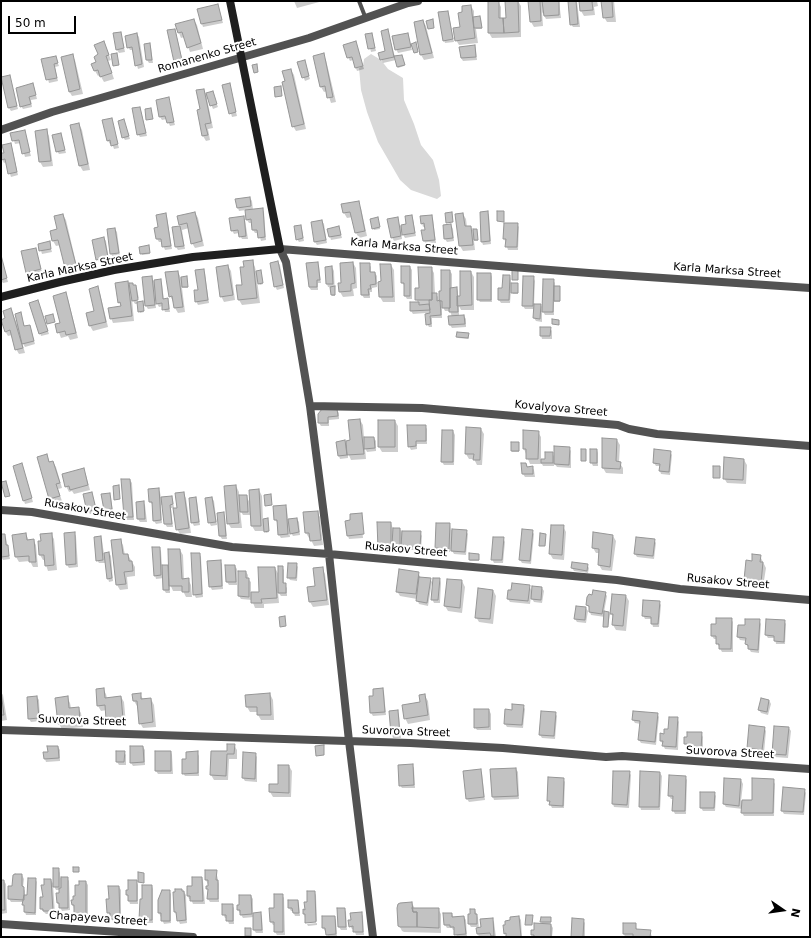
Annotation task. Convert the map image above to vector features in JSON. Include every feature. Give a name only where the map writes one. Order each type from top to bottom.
[{"type":"street","points":[[230,1],[280,249],[286,262],[310,406],[329,554],[349,741],[373,937]]},
{"type":"street","name":"Romanenko Street","points":[[1,130],[52,112],[309,38],[408,3],[418,1]]},
{"type":"street","name":"Karla Marksa Street","points":[[1,297],[114,270],[193,257],[280,249],[810,288]]},
{"type":"street","name":"Kovalyova Street","points":[[310,406],[429,409],[618,425],[629,429],[657,434],[810,446]]},
{"type":"street","name":"Rusakov Street","points":[[1,510],[32,512],[232,547],[329,554],[617,580],[680,589],[810,600]]},
{"type":"street","name":"Suvorova Street","points":[[1,730],[496,747],[606,757],[622,756],[810,769]]},
{"type":"street","name":"Chapayeva Street","points":[[1,924],[193,937]]},
{"type":"lane","points":[[359,1],[366,19]]},
{"type":"shaded area","points":[[371,54],[381,60],[388,69],[403,78],[404,100],[421,145],[433,160],[439,180],[441,196],[437,199],[411,190],[400,180],[378,142],[361,90],[359,68],[363,66],[364,59]]},
{"type":"building","points":[[488,1],[499,1],[499,18],[503,18],[504,33],[488,33]]},
{"type":"building","points":[[505,1],[518,1],[519,32],[504,33],[503,18],[506,18]]},
{"type":"building","points":[[528,1],[540,1],[541,21],[530,22]]},
{"type":"building","points":[[542,1],[559,1],[559,15],[544,16]]},
{"type":"building","points":[[568,1],[576,1],[578,24],[570,25]]},
{"type":"building","points":[[579,1],[595,1],[592,2],[593,10],[580,11]]},
{"type":"building","points":[[601,1],[612,1],[613,17],[603,18]]},
{"type":"building","points":[[218,4],[222,20],[201,24],[197,9]]},
{"type":"building","points":[[471,5],[475,38],[455,41],[453,28],[460,27],[458,13],[462,12],[462,6]]},
{"type":"building","points":[[448,11],[453,39],[443,41],[438,12]]},
{"type":"building","points":[[480,16],[482,28],[474,28],[473,17]]},
{"type":"building","points":[[194,19],[201,43],[187,48],[182,32],[178,33],[175,24]]},
{"type":"building","points":[[433,19],[434,28],[428,29],[426,21]]},
{"type":"building","points":[[423,20],[432,53],[420,55],[414,22]]},
{"type":"building","points":[[175,29],[182,60],[174,62],[167,30]]},
{"type":"building","points":[[388,29],[394,57],[380,60],[378,53],[385,51],[381,31]]},
{"type":"building","points":[[121,32],[124,48],[116,50],[113,33]]},
{"type":"building","points":[[137,33],[142,64],[135,66],[132,47],[127,48],[125,36]]},
{"type":"building","points":[[372,33],[375,48],[368,49],[365,34]]},
{"type":"building","points":[[408,33],[411,47],[395,50],[392,36]]},
{"type":"building","points":[[104,41],[109,55],[106,56],[112,73],[100,77],[98,70],[94,71],[91,64],[96,62],[94,57],[98,54],[94,45]]},
{"type":"building","points":[[356,41],[363,66],[355,68],[352,57],[347,58],[343,45]]},
{"type":"building","points":[[416,42],[418,52],[414,53],[411,44]]},
{"type":"building","points":[[150,43],[152,60],[146,60],[144,44]]},
{"type":"building","points":[[475,45],[476,57],[461,58],[459,47]]},
{"type":"building","points":[[117,53],[119,65],[113,66],[111,54]]},
{"type":"building","points":[[324,53],[333,97],[327,98],[325,86],[320,87],[313,56]]},
{"type":"building","points":[[73,54],[80,89],[69,92],[61,57]]},
{"type":"building","points":[[402,55],[405,65],[397,67],[394,56]]},
{"type":"building","points":[[56,56],[58,63],[54,64],[57,78],[46,80],[41,59]]},
{"type":"building","points":[[305,60],[309,76],[302,78],[297,62]]},
{"type":"building","points":[[257,64],[258,72],[254,73],[252,65]]},
{"type":"building","points":[[291,69],[304,124],[292,127],[282,82],[285,81],[282,71]]},
{"type":"building","points":[[10,75],[17,106],[8,108],[1,77]]},
{"type":"building","points":[[33,83],[36,95],[29,97],[31,104],[20,107],[16,88]]},
{"type":"building","points":[[230,83],[236,112],[229,114],[222,85]]},
{"type":"building","points":[[281,86],[282,96],[275,97],[274,87]]},
{"type":"building","points":[[204,89],[211,123],[205,124],[208,135],[202,136],[197,110],[200,109],[196,90]]},
{"type":"building","points":[[213,91],[217,104],[210,106],[206,93]]},
{"type":"building","points":[[169,97],[174,122],[167,123],[165,116],[159,117],[156,100]]},
{"type":"building","points":[[140,107],[146,133],[137,135],[132,108]]},
{"type":"building","points":[[151,108],[153,119],[146,120],[145,109]]},
{"type":"building","points":[[112,118],[118,144],[111,146],[110,140],[107,141],[102,120]]},
{"type":"building","points":[[124,119],[129,136],[122,138],[118,121]]},
{"type":"building","points":[[79,123],[88,164],[79,166],[70,125]]},
{"type":"building","points":[[47,129],[51,161],[39,162],[35,131]]},
{"type":"building","points":[[25,130],[30,152],[22,154],[19,140],[12,141],[10,133]]},
{"type":"building","points":[[61,133],[65,150],[56,152],[52,135]]},
{"type":"building","points":[[11,143],[17,172],[8,174],[5,159],[1,160],[1,153],[4,153],[2,145]]},
{"type":"building","points":[[250,197],[251,206],[237,208],[235,199]]},
{"type":"building","points":[[359,201],[365,231],[355,233],[350,212],[343,213],[341,204]]},
{"type":"building","points":[[263,208],[265,237],[258,238],[257,230],[252,230],[251,219],[246,220],[245,210]]},
{"type":"building","points":[[488,211],[490,241],[481,242],[480,212]]},
{"type":"building","points":[[497,211],[504,211],[504,222],[497,221]]},
{"type":"building","points":[[195,212],[202,241],[191,244],[187,223],[179,225],[177,216]]},
{"type":"building","points":[[452,212],[453,222],[446,223],[445,213]]},
{"type":"building","points":[[166,213],[171,246],[162,247],[161,239],[156,239],[154,228],[158,227],[156,215]]},
{"type":"building","points":[[463,213],[465,226],[471,226],[473,245],[459,246],[455,214]]},
{"type":"building","points":[[63,214],[76,265],[65,268],[58,240],[52,241],[50,231],[57,229],[54,216]]},
{"type":"building","points":[[412,215],[415,233],[402,235],[401,225],[406,224],[405,216]]},
{"type":"building","points":[[432,215],[435,240],[423,241],[421,230],[425,230],[424,223],[421,224],[420,216]]},
{"type":"building","points":[[244,216],[246,236],[239,237],[238,230],[231,231],[229,218]]},
{"type":"building","points":[[378,217],[380,227],[372,229],[370,219]]},
{"type":"building","points":[[398,217],[401,236],[391,238],[387,219]]},
{"type":"building","points":[[322,220],[326,240],[314,242],[311,222]]},
{"type":"building","points":[[504,223],[518,223],[517,247],[505,247],[506,239],[503,239]]},
{"type":"building","points":[[451,224],[453,238],[444,239],[443,225]]},
{"type":"building","points":[[301,225],[303,238],[296,240],[294,226]]},
{"type":"building","points":[[180,226],[184,246],[175,247],[172,227]]},
{"type":"building","points":[[339,226],[341,235],[329,237],[327,229]]},
{"type":"building","points":[[115,228],[119,253],[110,254],[107,229]]},
{"type":"building","points":[[473,229],[477,229],[478,240],[474,240]]},
{"type":"building","points":[[104,237],[108,257],[96,260],[92,240]]},
{"type":"building","points":[[50,241],[51,249],[39,251],[38,244]]},
{"type":"building","points":[[149,245],[150,253],[140,254],[139,247]]},
{"type":"building","points":[[36,248],[41,269],[26,273],[21,251]]},
{"type":"building","points":[[1,255],[7,278],[1,280]]},
{"type":"building","points":[[253,260],[257,298],[238,300],[236,285],[242,285],[240,267],[244,267],[243,261]]},
{"type":"building","points":[[278,261],[283,285],[274,287],[270,263]]},
{"type":"building","points":[[318,262],[320,280],[317,280],[317,287],[309,287],[306,263]]},
{"type":"building","points":[[353,262],[355,283],[351,284],[351,291],[339,292],[338,283],[341,283],[340,263]]},
{"type":"building","points":[[360,263],[370,263],[370,272],[375,272],[376,284],[370,285],[371,289],[368,289],[369,295],[361,295]]},
{"type":"building","points":[[380,264],[391,264],[393,297],[379,297],[378,282],[381,281]]},
{"type":"building","points":[[228,265],[233,295],[220,297],[216,267]]},
{"type":"building","points":[[332,266],[333,284],[326,284],[325,267]]},
{"type":"building","points":[[401,266],[410,266],[410,296],[404,296],[404,283],[401,283]]},
{"type":"building","points":[[418,267],[432,267],[432,300],[415,300],[415,288],[419,288]]},
{"type":"building","points":[[204,269],[208,300],[195,302],[194,290],[198,290],[195,270]]},
{"type":"building","points":[[261,270],[263,283],[258,284],[256,271]]},
{"type":"building","points":[[441,270],[450,270],[450,308],[442,308],[442,301],[439,301],[439,291],[441,291]]},
{"type":"building","points":[[512,270],[518,270],[518,280],[512,280]]},
{"type":"building","points":[[178,271],[183,307],[174,308],[172,296],[169,297],[165,272]]},
{"type":"building","points":[[460,271],[471,271],[472,305],[457,306],[457,296],[460,296]]},
{"type":"building","points":[[477,273],[491,273],[491,300],[477,300]]},
{"type":"building","points":[[503,275],[510,275],[509,300],[498,300],[498,288],[502,288]]},
{"type":"building","points":[[152,276],[155,305],[145,306],[142,277]]},
{"type":"building","points":[[187,276],[188,287],[182,287],[181,277]]},
{"type":"building","points":[[523,276],[534,276],[533,306],[522,306]]},
{"type":"building","points":[[161,279],[163,299],[168,298],[169,309],[162,310],[162,303],[156,304],[154,280]]},
{"type":"building","points":[[543,279],[554,279],[553,312],[542,312]]},
{"type":"building","points":[[128,281],[132,316],[110,319],[108,308],[121,306],[120,302],[118,303],[115,283]]},
{"type":"building","points":[[129,283],[136,285],[138,300],[132,301]]},
{"type":"building","points":[[511,283],[518,283],[518,293],[511,293]]},
{"type":"building","points":[[98,286],[106,322],[89,326],[86,313],[94,311],[89,289]]},
{"type":"building","points":[[335,286],[335,295],[331,295],[330,287]]},
{"type":"building","points":[[554,286],[560,286],[560,301],[554,301]]},
{"type":"building","points":[[457,287],[458,312],[449,312],[450,288]]},
{"type":"building","points":[[66,292],[76,333],[66,335],[65,331],[57,333],[55,324],[60,323],[53,296]]},
{"type":"building","points":[[432,293],[437,293],[437,301],[440,300],[441,315],[430,316],[431,324],[426,325],[425,314],[430,313],[429,300],[432,300]]},
{"type":"building","points":[[38,300],[48,331],[39,334],[29,303]]},
{"type":"building","points":[[143,301],[144,311],[138,312],[137,302]]},
{"type":"building","points":[[410,302],[419,302],[419,305],[429,304],[430,310],[410,311]]},
{"type":"building","points":[[534,304],[541,304],[540,319],[533,318]]},
{"type":"building","points":[[11,308],[23,348],[15,350],[10,330],[5,332],[1,320],[5,318],[3,311]]},
{"type":"building","points":[[21,312],[24,326],[30,325],[34,341],[22,344],[15,314]]},
{"type":"building","points":[[53,314],[55,322],[47,324],[45,316]]},
{"type":"building","points":[[464,315],[465,324],[449,325],[448,316]]},
{"type":"building","points":[[552,319],[559,320],[559,325],[552,324]]},
{"type":"building","points":[[540,327],[551,327],[550,336],[540,336]]},
{"type":"building","points":[[457,332],[469,333],[468,338],[456,337]]},
{"type":"building","points":[[322,409],[337,409],[338,416],[328,417],[328,423],[318,423],[318,414]]},
{"type":"building","points":[[360,419],[364,454],[347,455],[346,441],[350,440],[348,420]]},
{"type":"building","points":[[378,420],[395,420],[395,447],[378,447]]},
{"type":"building","points":[[407,425],[426,425],[426,441],[416,441],[416,446],[408,447]]},
{"type":"building","points":[[466,427],[481,428],[480,460],[473,460],[474,454],[465,454]]},
{"type":"building","points":[[442,430],[453,430],[453,462],[441,462]]},
{"type":"building","points":[[523,430],[539,431],[538,459],[526,459],[526,449],[523,449]]},
{"type":"building","points":[[364,437],[374,437],[375,448],[364,449]]},
{"type":"building","points":[[602,438],[617,439],[616,461],[621,462],[620,469],[602,468]]},
{"type":"building","points":[[345,440],[347,455],[338,456],[336,442]]},
{"type":"building","points":[[511,442],[519,442],[519,451],[511,451]]},
{"type":"building","points":[[554,446],[570,447],[569,465],[554,464]]},
{"type":"building","points":[[581,449],[586,449],[586,461],[581,461]]},
{"type":"building","points":[[590,449],[597,449],[597,463],[590,463]]},
{"type":"building","points":[[654,449],[671,451],[669,472],[659,471],[660,464],[653,463]]},
{"type":"building","points":[[545,452],[553,452],[553,463],[541,463],[541,459],[545,459]]},
{"type":"building","points":[[47,454],[49,462],[53,461],[60,483],[56,484],[60,496],[49,499],[37,457]]},
{"type":"building","points":[[724,457],[744,459],[743,480],[723,479]]},
{"type":"building","points":[[22,463],[32,498],[23,501],[13,466]]},
{"type":"building","points":[[521,463],[526,463],[527,467],[533,466],[533,474],[522,474]]},
{"type":"building","points":[[713,466],[720,466],[720,478],[713,478]]},
{"type":"building","points":[[84,468],[88,485],[70,490],[69,486],[65,487],[62,474]]},
{"type":"building","points":[[121,479],[130,479],[133,517],[124,517]]},
{"type":"building","points":[[6,481],[10,496],[5,497],[1,482]]},
{"type":"building","points":[[119,485],[120,499],[114,500],[113,486]]},
{"type":"building","points":[[236,485],[239,523],[227,524],[224,486]]},
{"type":"building","points":[[159,488],[161,520],[153,521],[152,502],[149,502],[148,489]]},
{"type":"building","points":[[259,489],[261,526],[251,526],[249,490]]},
{"type":"building","points":[[92,492],[96,509],[87,512],[83,494]]},
{"type":"building","points":[[184,492],[189,528],[176,530],[173,508],[177,508],[175,493]]},
{"type":"building","points":[[110,493],[112,509],[104,510],[101,494]]},
{"type":"building","points":[[271,494],[272,505],[265,506],[264,495]]},
{"type":"building","points":[[239,495],[247,495],[248,512],[240,512]]},
{"type":"building","points":[[172,496],[173,504],[170,505],[172,524],[164,524],[161,497]]},
{"type":"building","points":[[196,497],[199,522],[191,523],[189,498]]},
{"type":"building","points":[[212,497],[216,522],[208,523],[205,498]]},
{"type":"building","points":[[144,501],[145,519],[137,519],[136,502]]},
{"type":"building","points":[[286,505],[288,534],[278,535],[277,520],[274,520],[273,506]]},
{"type":"building","points":[[318,511],[321,540],[310,541],[309,533],[305,533],[303,512]]},
{"type":"building","points":[[224,512],[226,536],[219,536],[217,513]]},
{"type":"building","points":[[362,513],[364,534],[347,536],[345,521],[350,520],[350,514]]},
{"type":"building","points":[[268,518],[269,531],[264,532],[263,519]]},
{"type":"building","points":[[297,518],[299,532],[290,534],[288,519]]},
{"type":"building","points":[[377,522],[391,522],[391,549],[378,549]]},
{"type":"building","points":[[436,523],[450,523],[449,549],[435,548]]},
{"type":"building","points":[[551,525],[564,525],[562,555],[549,554]]},
{"type":"building","points":[[393,528],[400,528],[400,545],[392,545]]},
{"type":"building","points":[[452,529],[467,530],[465,552],[451,551]]},
{"type":"building","points":[[522,529],[533,530],[530,561],[519,560]]},
{"type":"building","points":[[402,531],[421,531],[420,547],[401,547]]},
{"type":"building","points":[[75,532],[76,564],[66,565],[64,533]]},
{"type":"building","points":[[593,532],[613,535],[610,567],[598,565],[599,549],[592,548]]},
{"type":"building","points":[[26,533],[27,540],[34,539],[36,562],[29,562],[29,556],[15,557],[12,535]]},
{"type":"building","points":[[52,533],[54,565],[45,566],[44,555],[39,555],[38,541],[41,541],[40,534]]},
{"type":"building","points":[[540,533],[546,534],[545,546],[539,546]]},
{"type":"building","points":[[1,534],[5,534],[9,556],[1,557]]},
{"type":"building","points":[[101,536],[103,560],[96,561],[94,537]]},
{"type":"building","points":[[493,537],[504,537],[502,560],[491,560]]},
{"type":"building","points":[[636,537],[655,539],[653,556],[634,554]]},
{"type":"building","points":[[121,539],[123,554],[128,554],[129,561],[132,561],[133,571],[124,572],[126,584],[116,585],[111,540]]},
{"type":"building","points":[[152,547],[160,547],[161,575],[154,576]]},
{"type":"building","points":[[168,549],[180,549],[182,579],[189,578],[189,592],[182,592],[182,586],[169,586]]},
{"type":"building","points":[[109,552],[112,578],[107,579],[104,553]]},
{"type":"building","points":[[191,553],[200,553],[202,594],[193,595]]},
{"type":"building","points":[[469,553],[479,554],[479,560],[469,560]]},
{"type":"building","points":[[752,554],[761,555],[760,562],[763,562],[761,583],[744,580],[746,560],[752,561]]},
{"type":"building","points":[[221,560],[222,586],[209,587],[207,561]]},
{"type":"building","points":[[572,562],[588,564],[587,571],[571,568]]},
{"type":"building","points":[[288,563],[297,563],[296,578],[287,578]]},
{"type":"building","points":[[162,565],[168,565],[169,590],[163,590]]},
{"type":"building","points":[[225,565],[235,565],[236,582],[226,582]]},
{"type":"building","points":[[278,566],[283,566],[283,583],[286,583],[286,593],[278,593]]},
{"type":"building","points":[[258,567],[275,567],[277,598],[261,599],[262,603],[251,603],[251,592],[259,592]]},
{"type":"building","points":[[323,567],[327,600],[309,602],[307,587],[315,586],[313,568]]},
{"type":"building","points":[[399,569],[419,572],[416,594],[396,592]]},
{"type":"building","points":[[238,571],[246,571],[246,578],[249,578],[249,597],[238,596]]},
{"type":"building","points":[[419,577],[431,578],[427,603],[416,601]]},
{"type":"building","points":[[433,578],[440,578],[438,600],[431,600]]},
{"type":"building","points":[[447,579],[462,580],[460,608],[444,606]]},
{"type":"building","points":[[512,583],[530,585],[528,601],[507,599],[508,590],[511,590]]},
{"type":"building","points":[[532,586],[542,587],[541,600],[531,599]]},
{"type":"building","points":[[478,588],[493,590],[490,619],[475,618]]},
{"type":"building","points":[[593,590],[606,592],[602,614],[589,612],[589,606],[586,605],[587,597],[589,594],[592,595]]},
{"type":"building","points":[[612,594],[626,595],[623,626],[612,625],[613,614],[610,614]]},
{"type":"building","points":[[643,600],[660,601],[658,624],[651,624],[651,617],[642,616]]},
{"type":"building","points":[[576,606],[586,607],[585,620],[574,619]]},
{"type":"building","points":[[604,611],[609,612],[608,627],[603,627]]},
{"type":"building","points":[[285,616],[286,626],[280,627],[279,617]]},
{"type":"building","points":[[716,618],[732,618],[731,649],[719,649],[719,644],[716,644],[716,636],[711,636],[711,624],[716,624]]},
{"type":"building","points":[[745,619],[760,619],[758,650],[748,649],[748,645],[745,644],[746,638],[737,637],[738,625],[745,625]]},
{"type":"building","points":[[766,619],[785,620],[784,642],[774,641],[774,636],[765,635]]},
{"type":"building","points":[[104,688],[105,698],[121,696],[123,719],[106,720],[105,705],[97,706],[96,689]]},
{"type":"building","points":[[383,688],[385,712],[370,713],[369,696],[373,696],[373,689]]},
{"type":"building","points":[[1,692],[4,715],[1,715]]},
{"type":"building","points":[[141,693],[141,699],[151,698],[153,722],[139,724],[137,701],[133,701],[132,694]]},
{"type":"building","points":[[270,693],[271,715],[257,715],[257,707],[246,707],[245,695]]},
{"type":"building","points":[[425,694],[428,715],[404,719],[402,705],[420,702],[419,695]]},
{"type":"building","points":[[37,696],[39,718],[28,719],[27,697]]},
{"type":"building","points":[[68,696],[69,708],[79,707],[80,722],[58,724],[55,698]]},
{"type":"building","points":[[761,698],[769,700],[767,712],[758,710]]},
{"type":"building","points":[[512,704],[524,705],[522,725],[504,724],[505,709],[512,710]]},
{"type":"building","points":[[474,709],[489,709],[489,727],[474,728]]},
{"type":"building","points":[[398,710],[400,735],[391,735],[389,711]]},
{"type":"building","points":[[541,711],[556,712],[554,736],[539,735]]},
{"type":"building","points":[[633,711],[658,713],[655,742],[638,740],[640,721],[632,720]]},
{"type":"building","points":[[669,717],[678,717],[676,747],[662,746],[663,741],[660,741],[660,733],[664,734],[664,729],[668,729]]},
{"type":"building","points":[[749,725],[765,727],[762,750],[747,748]]},
{"type":"building","points":[[774,726],[789,727],[786,755],[772,754]]},
{"type":"building","points":[[687,732],[702,732],[701,750],[687,750],[687,744],[684,744],[684,737],[687,737]]},
{"type":"building","points":[[227,744],[235,744],[234,754],[227,754],[226,776],[210,775],[211,751],[227,751]]},
{"type":"building","points":[[324,745],[324,755],[316,756],[315,746]]},
{"type":"building","points":[[47,746],[58,746],[59,758],[44,759],[43,752],[48,752]]},
{"type":"building","points":[[130,746],[143,746],[144,762],[130,763]]},
{"type":"building","points":[[116,751],[125,751],[124,762],[116,762]]},
{"type":"building","points":[[155,751],[171,751],[171,771],[155,771]]},
{"type":"building","points":[[198,751],[198,773],[182,774],[182,759],[186,759],[186,752]]},
{"type":"building","points":[[243,752],[256,753],[255,779],[242,778]]},
{"type":"building","points":[[413,764],[414,785],[399,786],[398,765]]},
{"type":"building","points":[[278,765],[289,765],[289,793],[269,792],[269,784],[278,784]]},
{"type":"building","points":[[516,768],[518,796],[492,797],[490,769]]},
{"type":"building","points":[[481,769],[484,797],[466,799],[463,771]]},
{"type":"building","points":[[613,771],[630,771],[627,805],[612,804]]},
{"type":"building","points":[[640,771],[660,772],[659,807],[639,807]]},
{"type":"building","points":[[669,775],[686,776],[685,811],[672,811],[673,796],[668,796]]},
{"type":"building","points":[[548,777],[564,778],[563,806],[549,805],[550,801],[547,801]]},
{"type":"building","points":[[724,778],[741,779],[739,806],[723,804]]},
{"type":"building","points":[[752,778],[774,779],[773,813],[741,813],[742,800],[752,800]]},
{"type":"building","points":[[783,787],[805,789],[803,812],[781,811]]},
{"type":"building","points":[[700,792],[715,792],[714,808],[700,808]]},
{"type":"building","points":[[73,867],[79,867],[79,872],[73,872]]},
{"type":"building","points":[[53,868],[59,868],[59,887],[53,887]]},
{"type":"building","points":[[205,870],[217,870],[216,880],[218,880],[218,899],[207,899],[208,889],[206,889],[206,886],[208,886],[208,880],[205,880]]},
{"type":"building","points":[[138,872],[144,873],[144,883],[138,882]]},
{"type":"building","points":[[22,874],[24,900],[8,899],[8,886],[12,886],[13,875]]},
{"type":"building","points":[[61,877],[68,877],[68,908],[59,908],[59,903],[57,903],[56,893],[59,893],[59,888],[61,888]]},
{"type":"building","points":[[192,877],[202,877],[203,901],[190,901],[190,896],[187,896],[187,886],[192,886]]},
{"type":"building","points":[[28,878],[36,878],[35,913],[24,912],[24,905],[22,905],[24,895],[27,895]]},
{"type":"building","points":[[44,879],[51,879],[53,911],[43,911],[43,909],[40,909],[40,897],[43,897],[41,885],[44,885]]},
{"type":"building","points":[[1,880],[4,880],[5,910],[1,910]]},
{"type":"building","points":[[128,880],[137,880],[137,901],[128,901],[126,890],[128,890]]},
{"type":"building","points":[[79,881],[86,881],[86,914],[74,914],[74,905],[72,905],[71,900],[73,900],[73,896],[75,896],[75,885],[79,885]]},
{"type":"building","points":[[142,885],[152,885],[152,920],[139,920]]},
{"type":"building","points":[[108,886],[119,886],[120,919],[110,919],[110,913],[107,913],[106,899],[109,899]]},
{"type":"building","points":[[175,889],[182,889],[182,891],[184,891],[186,920],[177,921],[176,912],[174,912],[173,892],[175,892]]},
{"type":"building","points":[[162,890],[170,890],[170,921],[161,921],[161,913],[158,913],[158,900]]},
{"type":"building","points":[[307,891],[315,891],[316,922],[305,923],[305,914],[303,914],[303,909],[305,910],[304,902],[307,902]]},
{"type":"building","points":[[274,894],[283,894],[283,932],[274,932],[274,922],[270,922],[269,908],[274,908]]},
{"type":"building","points":[[239,895],[251,895],[252,914],[240,915],[240,910],[237,910],[237,905],[239,905]]},
{"type":"building","points":[[288,900],[298,900],[299,913],[293,913],[292,908],[288,908]]},
{"type":"building","points":[[412,902],[413,912],[417,912],[417,927],[398,926],[398,904]]},
{"type":"building","points":[[222,904],[233,904],[233,921],[226,921],[226,915],[222,915]]},
{"type":"building","points":[[337,908],[345,908],[346,927],[338,927]]},
{"type":"building","points":[[412,908],[439,908],[439,928],[417,927],[417,912],[413,912]]},
{"type":"building","points":[[470,909],[475,909],[475,914],[477,914],[477,924],[468,924],[468,914],[470,914]]},
{"type":"building","points":[[261,912],[262,930],[253,930],[253,913]]},
{"type":"building","points":[[362,912],[363,932],[353,932],[353,926],[349,927],[348,920],[351,920],[350,913]]},
{"type":"building","points":[[443,913],[452,913],[452,917],[464,916],[466,934],[454,935],[454,927],[444,925]]},
{"type":"building","points":[[526,915],[533,915],[532,925],[525,925]]},
{"type":"building","points":[[322,916],[335,916],[336,934],[326,935],[325,928],[322,928]]},
{"type":"building","points":[[519,916],[521,937],[506,937],[506,933],[504,934],[503,925],[505,925],[505,921],[510,920],[510,917]]},
{"type":"building","points":[[541,917],[551,917],[551,922],[540,922]]},
{"type":"building","points":[[493,918],[494,936],[491,936],[490,933],[477,934],[476,928],[481,927],[480,919]]},
{"type":"building","points":[[572,918],[584,919],[583,937],[571,937]]},
{"type":"building","points":[[534,923],[551,924],[551,937],[534,937],[534,935],[531,935],[531,930],[534,930]]},
{"type":"building","points":[[623,923],[636,923],[636,929],[651,930],[650,937],[633,937],[633,934],[623,934]]},
{"type":"building","points":[[245,928],[251,928],[251,936],[245,936]]}]
